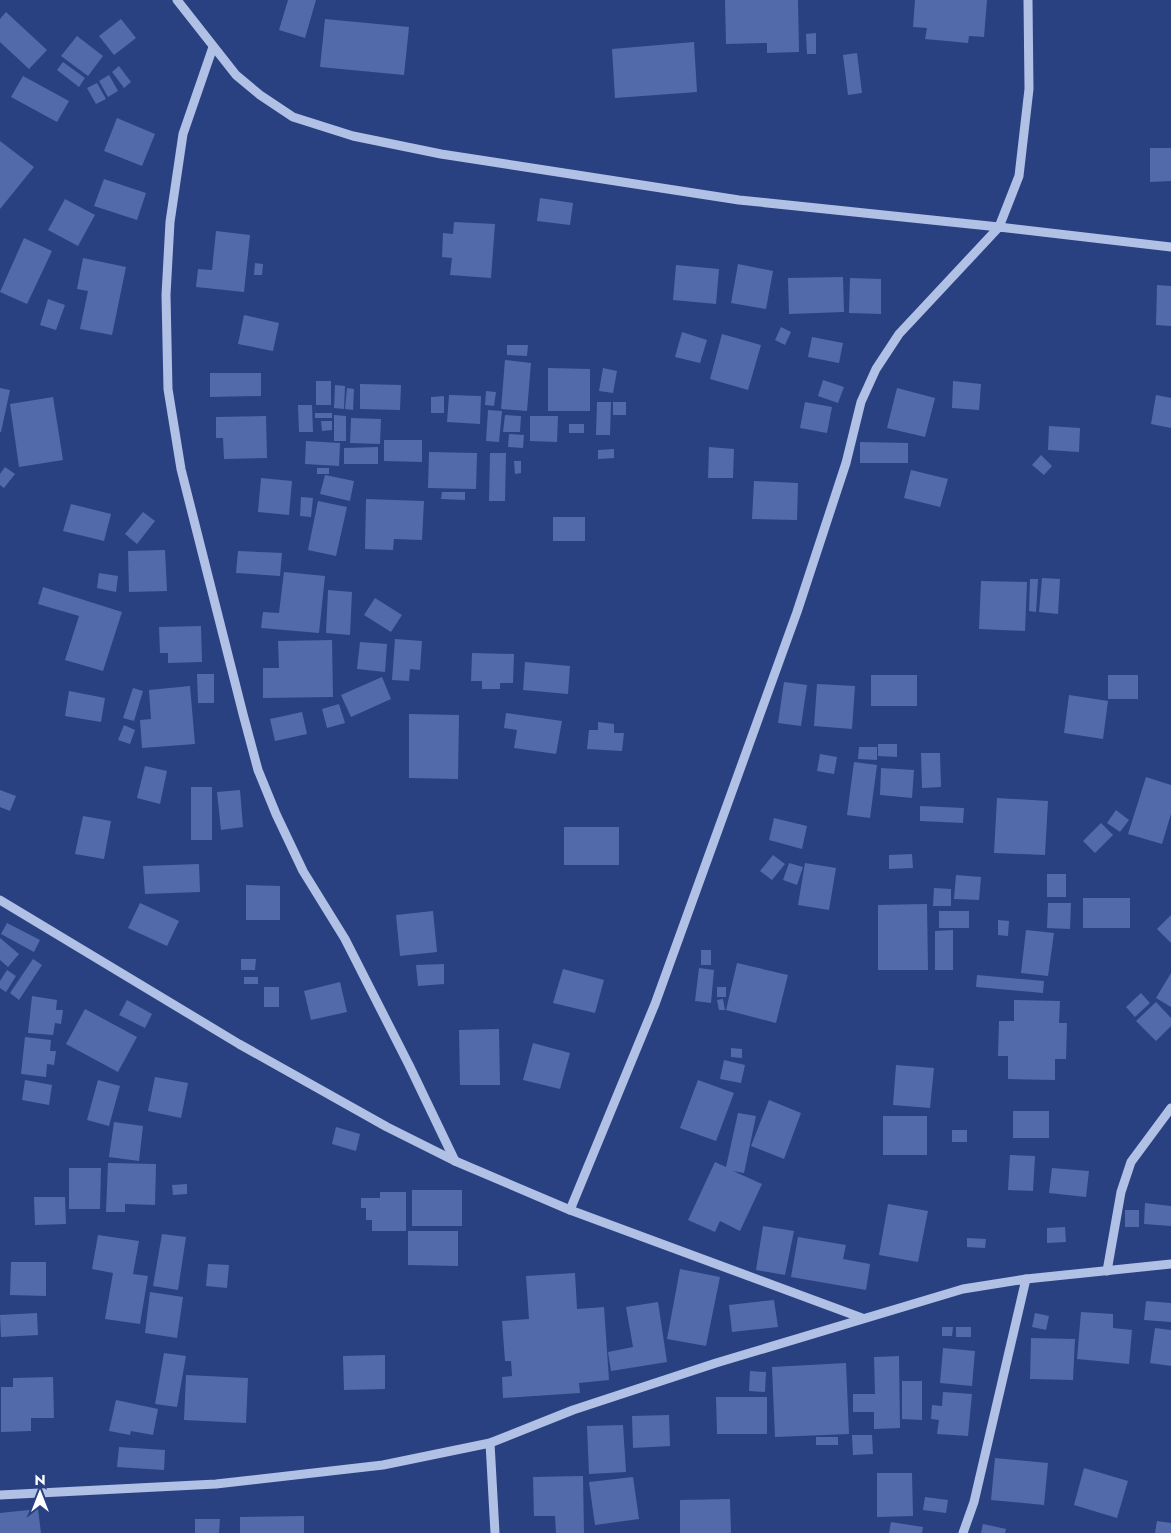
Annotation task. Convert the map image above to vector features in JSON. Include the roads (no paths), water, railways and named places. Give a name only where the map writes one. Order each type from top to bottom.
[{"type":"street","points":[[177,0],[236,75],[260,95],[293,117],[353,136],[441,154],[739,200],[1171,247]]},
{"type":"street","points":[[570,1210],[655,1004],[781,658],[830,512],[861,402],[876,369],[899,334],[999,227],[1019,176],[1029,89],[1028,0]]},
{"type":"street","points":[[213,47],[183,134],[170,222],[166,295],[168,389],[181,469],[258,770],[303,871],[345,939],[409,1064],[454,1161]]},
{"type":"street","points":[[0,900],[239,1044],[387,1127],[454,1161],[570,1210],[862,1318]]},
{"type":"street","points":[[1107,1271],[1121,1192],[1131,1162],[1171,1108]]},
{"type":"street","points":[[0,1495],[216,1484],[383,1465],[490,1443],[572,1410],[862,1318],[963,1289],[1026,1279],[1171,1264]]},
{"type":"street","points":[[963,1533],[974,1502],[1026,1279]]},
{"type":"street","points":[[490,1443],[495,1533]]}]
